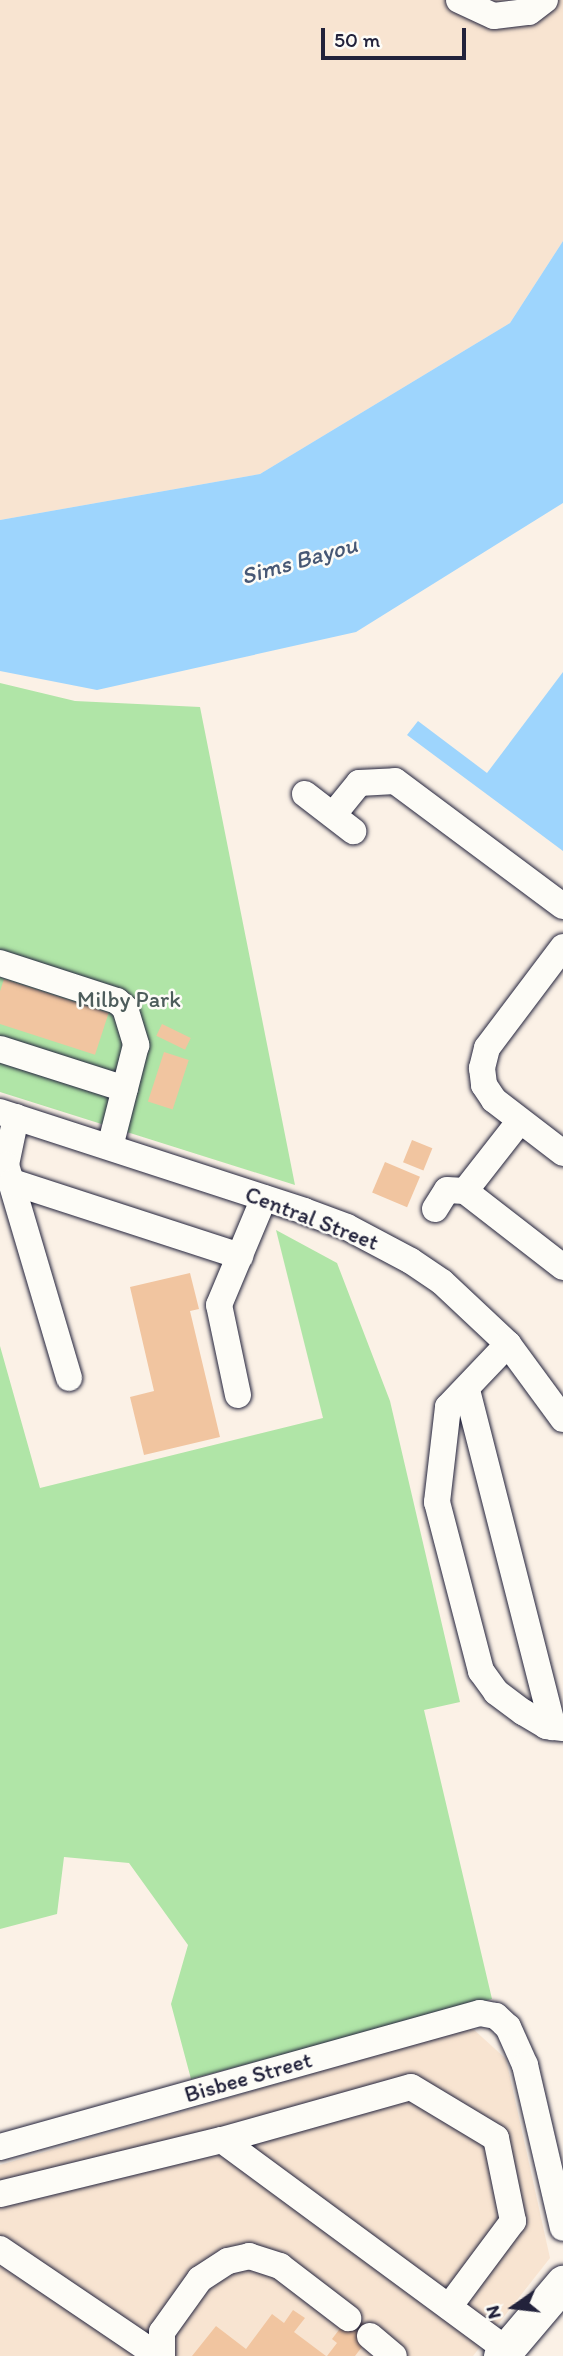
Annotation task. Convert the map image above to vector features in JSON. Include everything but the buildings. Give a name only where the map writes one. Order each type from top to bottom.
[{"type":"main road","points":[[504,2353],[563,2284]]},
{"type":"street","points":[[459,0],[494,16],[529,12],[545,0]]},
{"type":"street","points":[[305,794],[343,823],[359,783],[394,781],[563,906]]},
{"type":"street","points":[[563,947],[487,1048],[484,1085],[519,1122],[563,1153]]},
{"type":"street","points":[[0,963],[117,1001],[125,1008],[136,1045],[110,1147]]},
{"type":"street","points":[[0,1048],[125,1089]]},
{"type":"street","points":[[8,1114],[6,1165],[69,1378]]},
{"type":"street","name":"Central Street","points":[[8,1114],[347,1227],[411,1261],[442,1282],[508,1344],[563,1419]]},
{"type":"street","points":[[465,1191],[519,1122]]},
{"type":"street","points":[[12,1182],[240,1256]]},
{"type":"street","points":[[435,1209],[447,1189],[465,1191],[563,1267]]},
{"type":"street","points":[[238,1395],[218,1312],[264,1198]]},
{"type":"street","points":[[508,1344],[448,1407],[438,1472],[440,1515],[481,1671],[496,1692],[558,1728]]},
{"type":"street","points":[[467,1390],[558,1728]]},
{"type":"street","name":"Bisbee Street","points":[[0,2147],[457,2017],[480,2013],[496,2016],[508,2026],[526,2065],[563,2228]]},
{"type":"street","points":[[0,2194],[222,2140],[411,2087],[496,2138],[513,2221],[449,2307]]},
{"type":"street","points":[[222,2140],[449,2307],[504,2353]]},
{"type":"street","points":[[0,2249],[160,2356],[162,2332],[200,2279],[228,2261],[249,2256],[280,2266],[348,2318]]},
{"type":"street","points":[[370,2336],[394,2356]]},
{"type":"shaded area","points":[[0,0],[563,0],[563,241],[510,323],[260,474],[0,520]]},
{"type":"shaded area","points":[[471,2027],[506,2059],[550,2258],[473,2356],[0,2356],[0,2165]]},
{"type":"green space","name":"Milby Park","points":[[0,683],[75,701],[200,707],[295,1185],[0,1092]]},
{"type":"green space","points":[[276,1230],[337,1263],[390,1401],[460,1702],[424,1710],[492,1999],[191,2079],[171,2004],[188,1945],[129,1863],[64,1857],[57,1914],[0,1929],[0,1346],[40,1488],[323,1418]]},
{"type":"water","name":"Sims Bayou","points":[[563,241],[563,503],[356,632],[97,690],[0,671],[0,520],[260,474],[510,323]]},
{"type":"water","points":[[563,672],[563,851],[407,735],[418,721],[487,773]]}]
